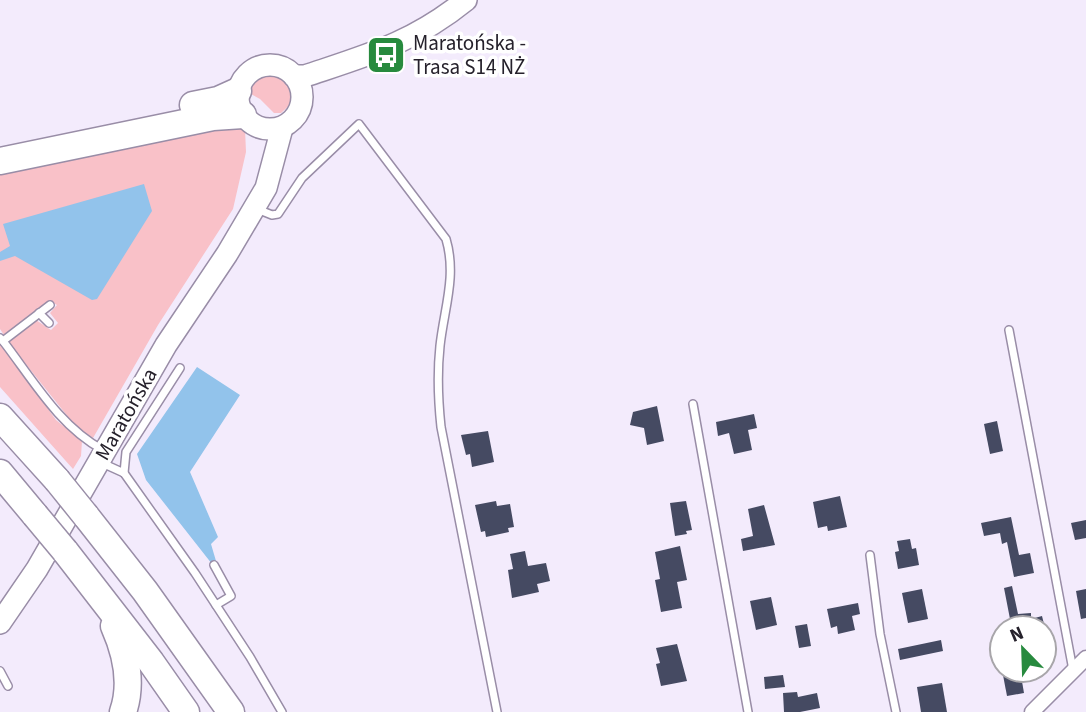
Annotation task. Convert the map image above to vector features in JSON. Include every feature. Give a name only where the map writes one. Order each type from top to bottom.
[{"type":"highway","points":[[0,144],[218,100],[246,111]]},
{"type":"highway","points":[[0,161],[246,111]]},
{"type":"highway","points":[[0,416],[57,480],[145,591],[231,712]]},
{"type":"highway","points":[[0,473],[102,598],[186,712]]},
{"type":"highway","points":[[102,598],[123,645],[128,683],[123,712]]},
{"type":"main road","points":[[302,97],[319,86],[386,55],[466,0]]},
{"type":"main road","points":[[294,76],[305,76],[401,43]]},
{"type":"main road","points":[[278,66],[294,76],[300,85],[302,97],[298,114],[282,128],[265,130],[246,111],[242,81],[257,67],[278,66]]},
{"type":"main road","name":"Maratońska","points":[[246,111],[264,146],[254,207]]},
{"type":"main road","name":"Maratońska","points":[[0,623],[37,569],[173,334],[227,254],[254,207],[269,179],[282,128]]},
{"type":"street","points":[[1032,712],[1086,658]]},
{"type":"lane","points":[[254,207],[272,215],[278,214],[302,178],[359,124],[446,239],[450,253],[451,285],[440,343],[437,390],[441,427],[497,712]]},
{"type":"lane","points":[[50,305],[1,339],[62,419],[101,456],[124,473],[216,605],[282,712]]},
{"type":"lane","points":[[40,313],[49,323]]},
{"type":"lane","points":[[1009,330],[1073,671]]},
{"type":"lane","points":[[124,473],[126,452],[180,368]]},
{"type":"lane","points":[[692,404],[748,712]]},
{"type":"lane","points":[[870,555],[880,634],[896,712]]},
{"type":"lane","points":[[214,565],[231,596],[216,605]]},
{"type":"lane","points":[[0,671],[8,686]]},
{"type":"shaded area","points":[[273,73],[286,80],[294,101],[281,113],[274,113],[260,99],[249,93],[257,77]]},
{"type":"shaded area","points":[[229,123],[245,129],[246,152],[233,209],[158,325],[93,438],[77,428],[8,342],[36,320],[51,330],[58,323],[50,313],[57,305],[50,301],[4,335],[0,329],[0,174]]},
{"type":"shaded area","points":[[0,342],[56,420],[82,441],[81,456],[73,469],[0,387]]},
{"type":"water","points":[[144,184],[152,211],[97,299],[92,300],[15,256],[0,261],[0,252],[10,246],[3,224]]},
{"type":"water","points":[[197,367],[240,395],[190,472],[218,537],[211,544],[216,561],[212,564],[146,480],[137,454]]},
{"type":"building","points":[[657,406],[664,441],[647,445],[644,428],[630,425],[633,412]]},
{"type":"building","points":[[754,414],[757,428],[748,430],[752,450],[734,454],[729,433],[718,436],[716,422]]},
{"type":"building","points":[[997,421],[1003,451],[990,454],[984,424]]},
{"type":"building","points":[[488,431],[494,462],[472,467],[470,454],[466,455],[461,435]]},
{"type":"building","points":[[840,496],[847,527],[828,531],[827,526],[818,528],[813,502]]},
{"type":"building","points":[[496,501],[497,506],[510,504],[514,527],[508,528],[509,532],[486,537],[485,531],[481,532],[475,505]]},
{"type":"building","points":[[686,501],[692,530],[686,531],[687,534],[675,536],[670,503]]},
{"type":"building","points":[[764,505],[775,545],[743,551],[741,539],[753,536],[748,509]]},
{"type":"building","points":[[1011,517],[1019,555],[1030,553],[1034,573],[1014,577],[1007,542],[1002,544],[1000,533],[984,536],[981,523]]},
{"type":"building","points":[[1086,520],[1086,538],[1075,540],[1071,523]]},
{"type":"building","points":[[910,539],[912,549],[916,548],[919,565],[898,569],[895,552],[899,551],[897,541]]},
{"type":"building","points":[[680,546],[687,580],[677,582],[682,608],[661,612],[655,580],[660,579],[655,552]]},
{"type":"building","points":[[525,551],[528,566],[546,563],[550,581],[537,584],[539,592],[512,598],[508,570],[513,569],[510,554]]},
{"type":"building","points":[[1012,586],[1018,614],[1009,614],[1004,588]]},
{"type":"building","points":[[922,589],[928,619],[908,623],[902,593]]},
{"type":"building","points":[[1086,589],[1086,618],[1081,619],[1076,591]]},
{"type":"building","points":[[771,597],[777,625],[756,630],[750,601]]},
{"type":"building","points":[[858,603],[860,614],[852,616],[855,630],[838,634],[837,626],[831,628],[827,609]]},
{"type":"building","points":[[807,624],[811,646],[799,648],[795,626]]},
{"type":"building","points":[[941,640],[943,651],[900,660],[898,649]]},
{"type":"building","points":[[677,644],[687,681],[661,686],[656,648]]},
{"type":"building","points":[[783,675],[785,687],[765,689],[764,677]]},
{"type":"building","points":[[942,683],[947,712],[921,712],[917,687]]},
{"type":"building","points":[[1005,684],[1022,684],[1024,693],[1007,696]]},
{"type":"building","points":[[797,692],[798,697],[817,693],[820,708],[784,712],[783,693]]},
{"type":"place","name":"Maratońska - Trasa S14 NŻ","points":[[386,55]]}]
